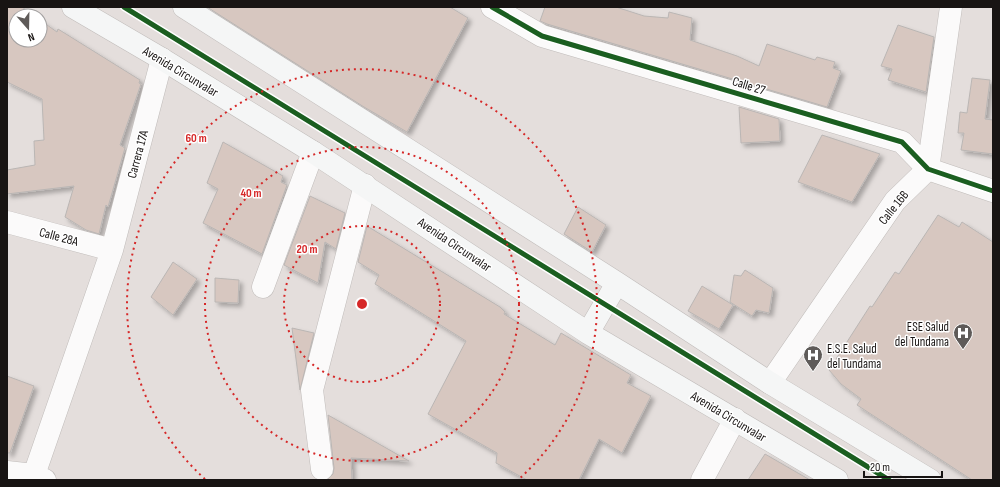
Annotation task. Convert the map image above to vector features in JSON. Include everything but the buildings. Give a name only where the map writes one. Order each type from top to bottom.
[{"type":"main road","name":"Avenida Circunvalar","points":[[73,7],[162,59],[313,152],[588,332],[837,480]]},
{"type":"main road","points":[[184,7],[617,283],[770,383],[930,480]]},
{"type":"main road","points":[[588,332],[617,283]]},
{"type":"street","name":"Calle 27","points":[[492,7],[542,36],[902,142],[928,169],[993,191]]},
{"type":"street","points":[[928,169],[951,7]]},
{"type":"street","name":"Carrera 17A","points":[[39,478],[112,250],[162,59]]},
{"type":"street","points":[[262,287],[313,152]]},
{"type":"street","name":"Calle 16B","points":[[770,383],[895,201],[928,169]]},
{"type":"street","points":[[322,469],[312,390],[365,185]]},
{"type":"street","name":"Calle 28A","points":[[7,222],[112,250]]},
{"type":"street","points":[[702,480],[735,419]]},
{"type":"street","points":[[7,472],[39,478]]},
{"type":"cycle path","points":[[124,7],[889,480]]},
{"type":"cycle path","points":[[492,7],[542,36],[902,142],[928,169],[993,191]]},
{"type":"place","name":"ESE Salud del Tundama","points":[[963,350]]},
{"type":"place","name":"E.S.E. Salud del Tundama","points":[[813,372]]}]
